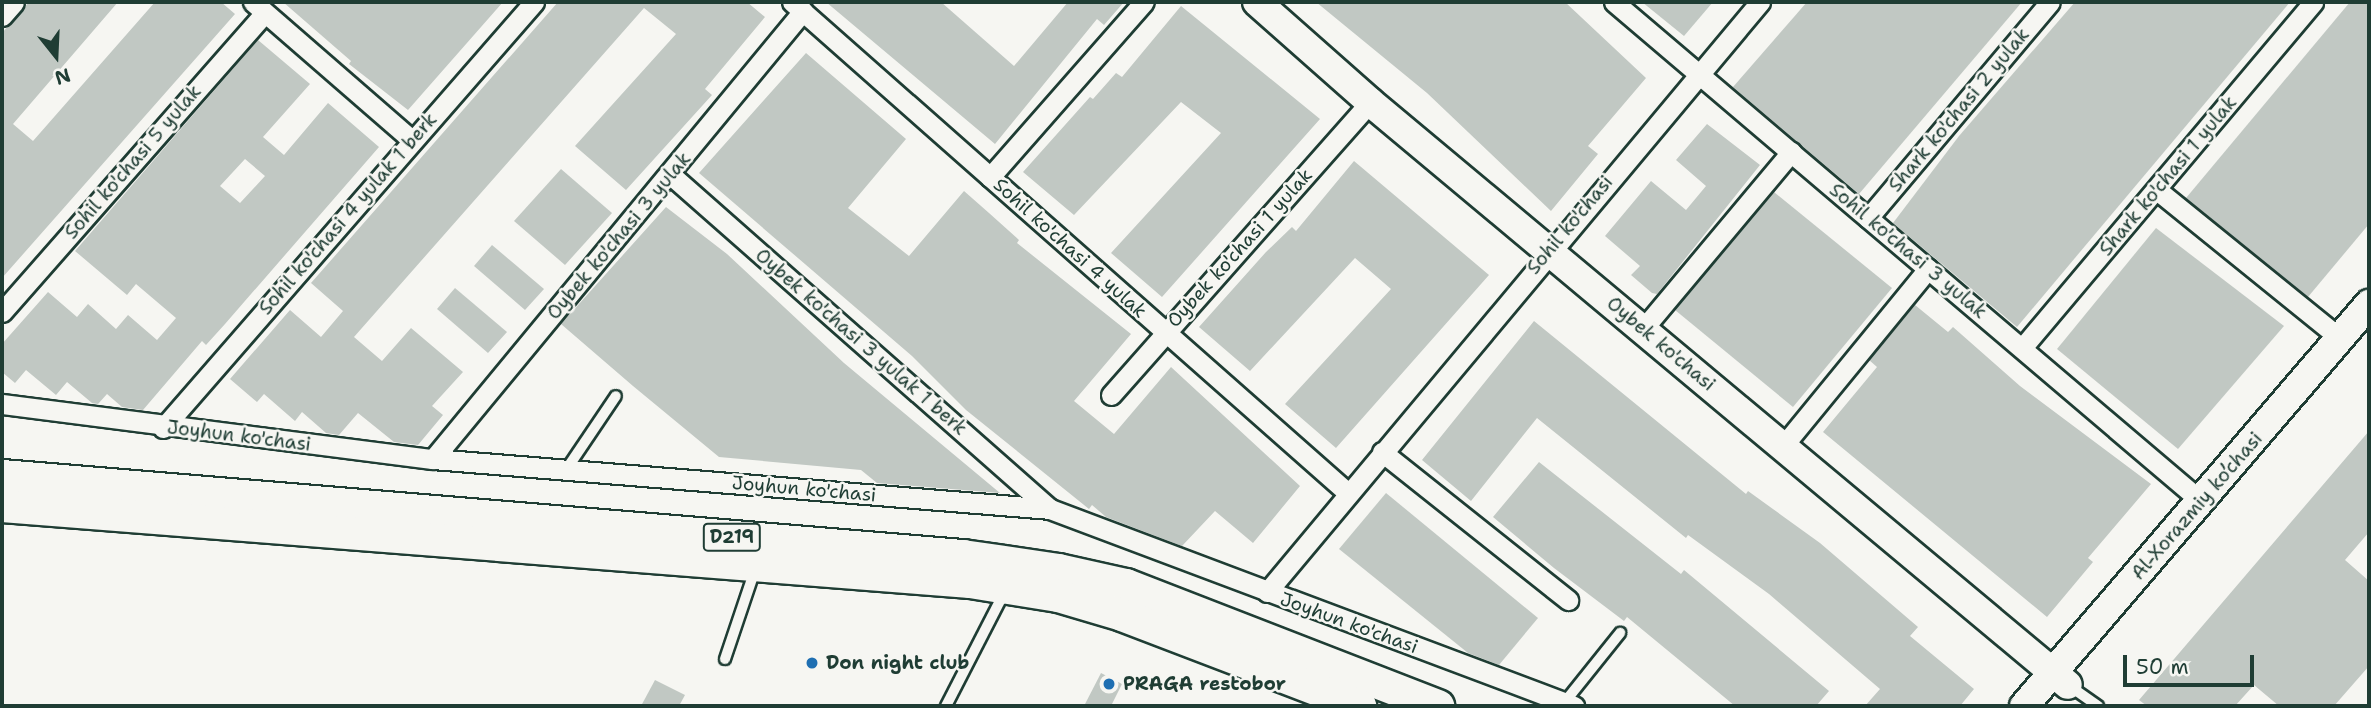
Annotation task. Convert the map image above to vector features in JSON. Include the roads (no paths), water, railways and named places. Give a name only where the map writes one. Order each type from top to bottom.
[{"type":"main road","name":"D219","points":[[2,476],[963,556],[1059,569],[1126,585],[1438,706]]},
{"type":"main road","name":"D219","points":[[2,506],[756,565],[1007,588],[1058,596],[1122,615],[1360,706]]},
{"type":"street","points":[[2,16],[14,2]]},
{"type":"street","name":"Sohil ko'chasi 4 yulak 1 berk","points":[[163,428],[534,2]]},
{"type":"street","points":[[990,177],[1144,2]]},
{"type":"street","name":"Oybek ko'chasi","points":[[1257,2],[1370,102],[2061,678]]},
{"type":"street","name":"Sohil ko'chasi 3 yulak","points":[[1614,2],[2202,501]]},
{"type":"street","name":"Sohil ko'chasi","points":[[1267,592],[1548,250],[1760,2]]},
{"type":"street","name":"Shark ko'chasi 2 yulak","points":[[1868,218],[2050,2]]},
{"type":"street","name":"Shark ko'chasi 1 yulak","points":[[2022,348],[2313,2]]},
{"type":"street","name":"Sohil ko'chasi 4 yulak","points":[[797,6],[1348,493]]},
{"type":"street","name":"Oybek ko'chasi 3 yulak","points":[[433,459],[671,175],[797,6]]},
{"type":"street","points":[[259,7],[412,140]]},
{"type":"street","name":"Sohil ko'chasi 5 yulak","points":[[2,312],[259,7]]},
{"type":"street","name":"Oybek ko'chasi 1 yulak","points":[[1111,395],[1370,102]]},
{"type":"street","points":[[1643,329],[1791,152]]},
{"type":"street","name":"Oybek ko'chasi 3 yulak 1 berk","points":[[671,175],[1050,509]]},
{"type":"street","points":[[2157,190],[2340,339]]},
{"type":"street","points":[[1783,446],[1928,269]]},
{"type":"street","name":"Al-Xorazmiy ko’chasi","points":[[2048,706],[2061,678],[2202,501],[2369,304]]},
{"type":"street","name":"Al-Xorazmiy ko’chasi","points":[[2024,706],[2061,678],[2369,333]]},
{"type":"street","name":"Joyhun ko'chasi","points":[[2,404],[163,428],[433,459],[1050,509],[1569,705]]},
{"type":"street","points":[[1382,452],[1568,600]]},
{"type":"lane","points":[[566,470],[616,396]]},
{"type":"lane","points":[[725,659],[756,565]]},
{"type":"lane","points":[[947,706],[1007,588]]},
{"type":"lane","points":[[1569,705],[1620,633]]},
{"type":"lane","points":[[2061,678],[2098,706]]},
{"type":"place","name":"Don night club","points":[[812,663]]},
{"type":"place","name":"PRAGA restobor","points":[[1109,684]]}]
